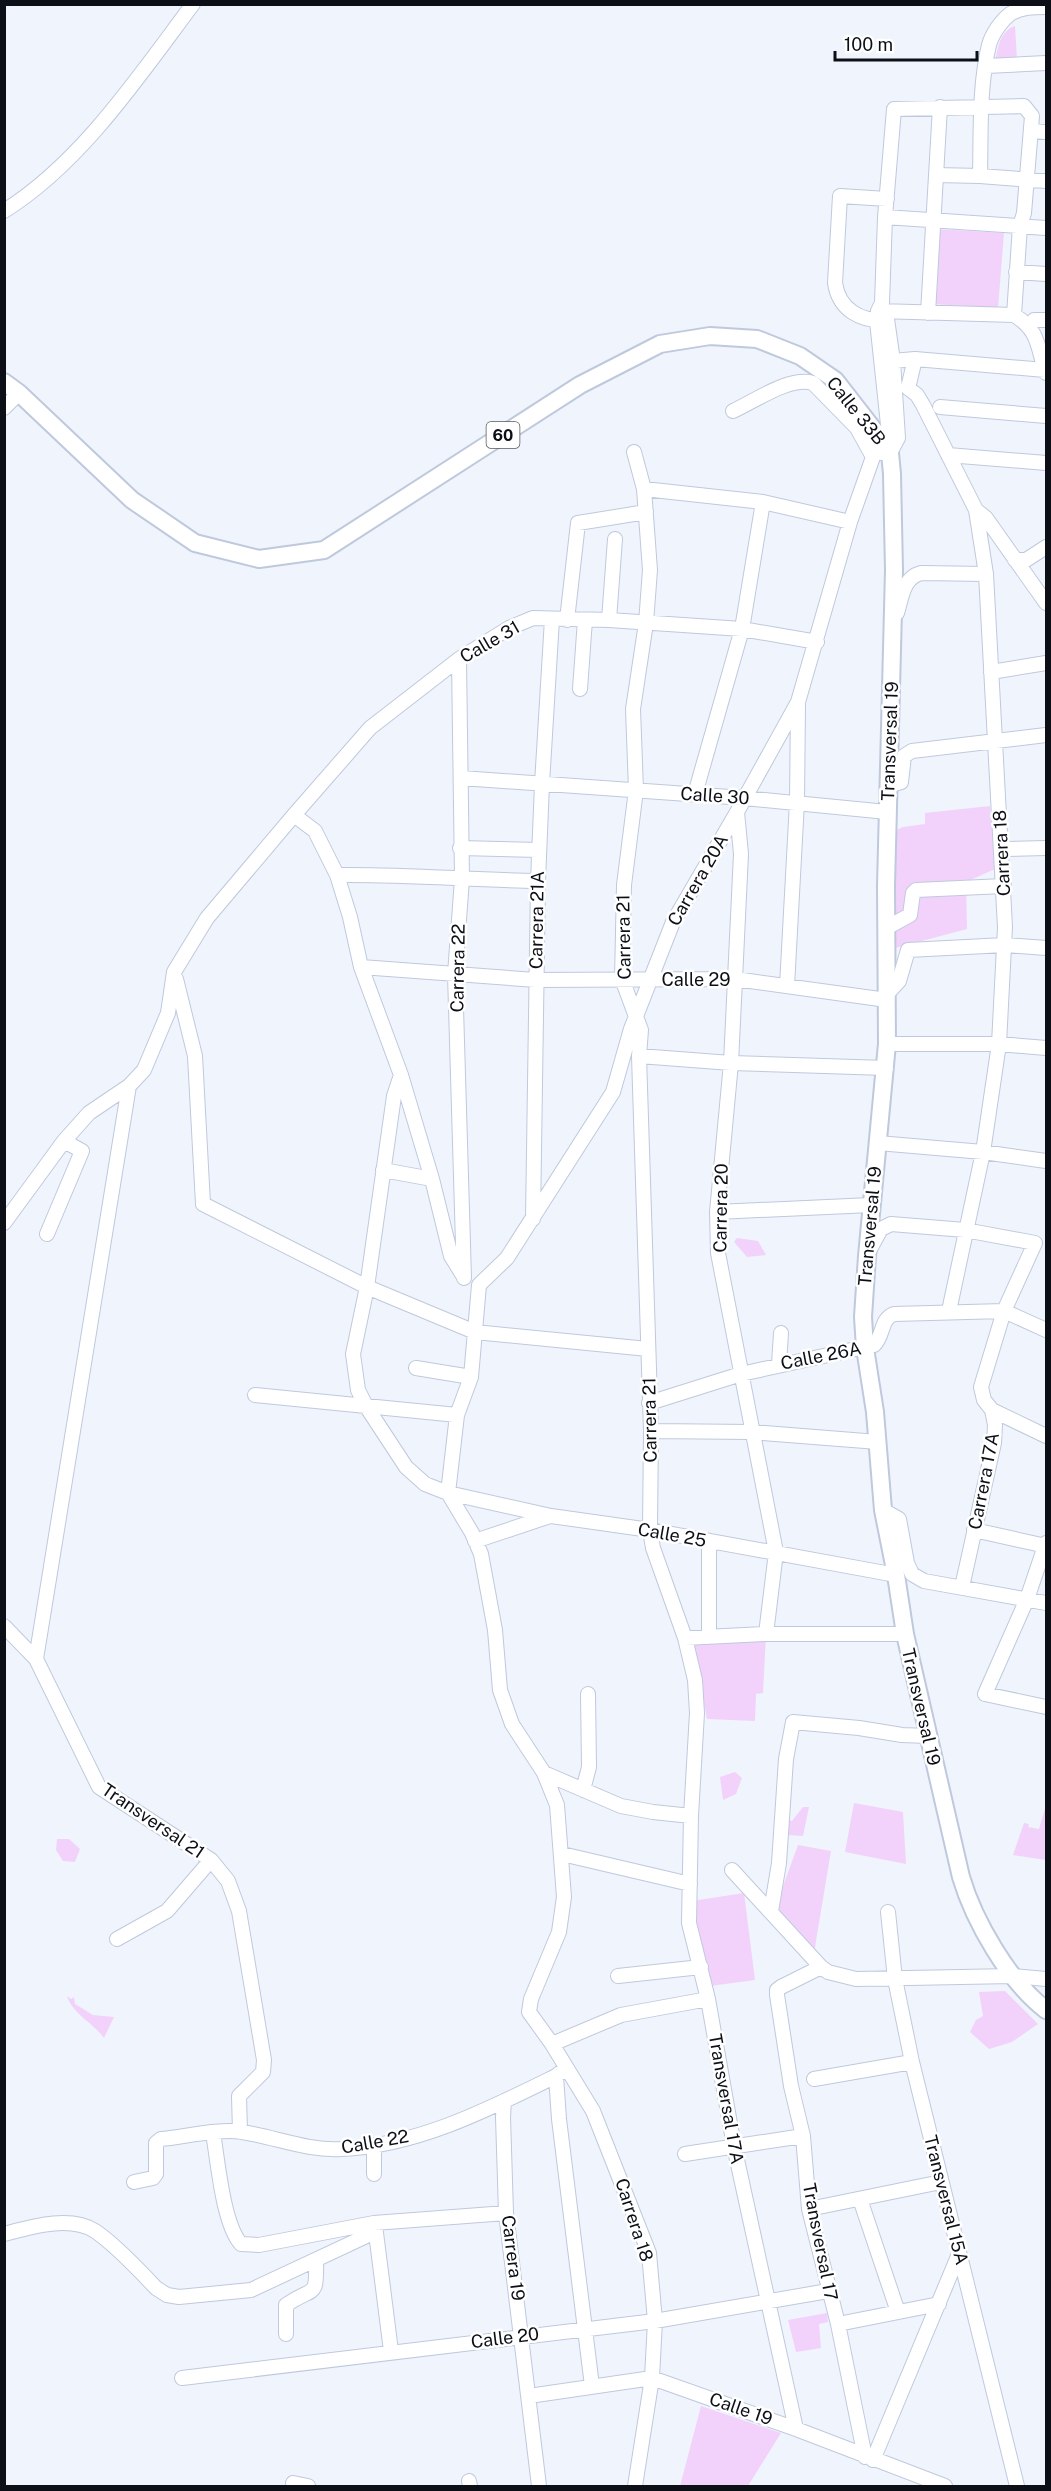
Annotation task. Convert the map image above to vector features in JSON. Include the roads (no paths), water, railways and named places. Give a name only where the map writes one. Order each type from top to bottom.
[{"type":"main road","name":"Calle 33B","points":[[19,393],[132,500],[195,543],[259,559],[324,550],[580,385],[660,344],[710,336],[757,339],[800,356],[835,380],[881,452]]},
{"type":"main road","name":"60","points":[[4,382],[19,393]]},
{"type":"main road","name":"Transversal 19","points":[[881,452],[892,474],[893,624],[888,786],[887,1044],[867,1256],[863,1317],[865,1348],[878,1442],[883,1510],[905,1634],[961,1877],[972,1911],[1013,1976],[1036,2002],[1047,2010]]},
{"type":"street","points":[[4,211],[68,162],[138,77],[193,4]]},
{"type":"street","points":[[980,176],[982,107],[990,43],[997,29],[1010,15],[1026,8],[1047,7]]},
{"type":"street","points":[[986,66],[1047,63]]},
{"type":"street","points":[[881,452],[889,434],[882,313],[885,217],[894,109],[1024,106],[1028,109],[1032,116],[1031,131],[1024,213],[1020,226],[1014,315]]},
{"type":"street","points":[[928,313],[940,107]]},
{"type":"street","points":[[1031,131],[1047,132]]},
{"type":"street","points":[[937,175],[1047,181]]},
{"type":"street","points":[[887,200],[840,196],[835,283],[837,297],[845,307],[865,319],[882,313],[1014,315],[1029,325],[1034,332],[1046,372],[915,359],[893,361]]},
{"type":"street","points":[[885,217],[1047,228]]},
{"type":"street","points":[[1016,272],[1047,274]]},
{"type":"street","points":[[881,452],[898,438],[901,389],[882,313]]},
{"type":"street","points":[[901,389],[915,359]]},
{"type":"street","points":[[733,411],[792,382],[804,380],[813,384],[881,452]]},
{"type":"street","name":"Carrera 18","points":[[901,389],[916,394],[923,405],[976,510],[986,574],[1004,886],[1005,945],[999,1044],[983,1152],[949,1311]]},
{"type":"street","points":[[4,408],[19,393]]},
{"type":"street","points":[[940,407],[1047,416]]},
{"type":"street","name":"Carrera 21","points":[[634,452],[644,489],[650,570],[646,623],[633,709],[636,790],[624,885],[622,979],[641,1029],[639,1056],[651,1431],[650,1530],[653,1548],[685,1638]]},
{"type":"street","name":"Carrera 20A","points":[[479,1285],[507,1258],[533,1221],[613,1092],[636,1018],[673,921],[798,702],[850,522],[881,452]]},
{"type":"street","points":[[948,455],[1047,463]]},
{"type":"street","points":[[644,489],[763,502],[850,522]]},
{"type":"street","points":[[695,794],[742,629],[763,502]]},
{"type":"street","points":[[976,510],[986,518],[1045,601]]},
{"type":"street","points":[[567,620],[578,523],[646,512]]},
{"type":"street","points":[[609,620],[615,539]]},
{"type":"street","points":[[1015,560],[1026,560],[1047,547]]},
{"type":"street","points":[[893,624],[906,582],[912,576],[921,573],[986,574]]},
{"type":"street","name":"Calle 31","points":[[174,972],[207,918],[370,729],[459,659],[509,628],[533,618],[609,620],[742,629],[817,642]]},
{"type":"street","name":"Carrera 21A","points":[[533,1221],[538,881],[552,620]]},
{"type":"street","points":[[580,689],[585,620]]},
{"type":"street","name":"Carrera 22","points":[[459,659],[462,879],[455,974],[464,1278]]},
{"type":"street","points":[[991,672],[1047,663]]},
{"type":"street","points":[[788,986],[797,802],[798,702]]},
{"type":"street","points":[[888,786],[902,782],[904,756],[907,753],[1047,735]]},
{"type":"street","name":"Calle 30","points":[[461,778],[797,802],[888,812]]},
{"type":"street","name":"Carrera 20","points":[[737,812],[741,854],[731,1063],[717,1212],[718,1253],[776,1552],[766,1634]]},
{"type":"street","points":[[294,815],[315,831],[338,875],[361,967],[401,1075],[432,1179],[451,1256],[464,1278],[479,1285],[471,1377],[457,1415],[448,1493],[481,1554],[495,1630],[500,1690],[512,1724],[544,1773],[557,1805],[562,1854],[690,1884]]},
{"type":"street","points":[[460,848],[539,850]]},
{"type":"street","points":[[1002,849],[1047,848]]},
{"type":"street","points":[[338,875],[402,874],[462,879],[538,881]]},
{"type":"street","points":[[886,928],[910,915],[913,893],[916,890],[1004,886]]},
{"type":"street","points":[[887,997],[899,981],[908,950],[1005,945],[1047,948]]},
{"type":"street","name":"Calle 29","points":[[361,967],[536,980],[735,979],[887,997]]},
{"type":"street","points":[[4,1223],[64,1141],[89,1113],[129,1086],[144,1070],[168,1013],[174,972]]},
{"type":"street","points":[[174,972],[195,1056],[203,1204],[367,1287],[475,1332],[648,1349]]},
{"type":"street","points":[[887,1044],[999,1044],[1047,1048]]},
{"type":"street","points":[[639,1056],[731,1063],[886,1068]]},
{"type":"street","name":"Calle 25","points":[[401,1075],[394,1096],[367,1287],[353,1354],[358,1390],[406,1467],[425,1484],[448,1493],[551,1516],[650,1530],[896,1575]]},
{"type":"street","points":[[36,1659],[129,1086]]},
{"type":"street","points":[[47,1234],[82,1151],[64,1141]]},
{"type":"street","points":[[878,1143],[983,1152],[1047,1161]]},
{"type":"street","points":[[382,1170],[432,1179]]},
{"type":"street","points":[[717,1212],[871,1205]]},
{"type":"street","points":[[867,1256],[881,1229],[891,1224],[965,1230]]},
{"type":"street","name":"Carrera 17A","points":[[962,1587],[994,1443],[995,1425],[992,1410],[984,1400],[981,1387],[1004,1311],[1035,1243],[965,1230]]},
{"type":"street","name":"Calle 26A","points":[[650,1403],[779,1364],[874,1345],[880,1340],[885,1321],[889,1316],[949,1311],[1004,1311],[1047,1330]]},
{"type":"street","points":[[779,1364],[781,1334]]},
{"type":"street","points":[[416,1368],[471,1377]]},
{"type":"street","points":[[255,1395],[457,1415]]},
{"type":"street","points":[[992,1410],[1047,1436]]},
{"type":"street","points":[[651,1431],[751,1432],[878,1442]]},
{"type":"street","points":[[883,1510],[898,1519],[907,1563],[912,1574],[924,1581],[1047,1603]]},
{"type":"street","points":[[475,1541],[551,1516]]},
{"type":"street","points":[[974,1530],[1046,1544],[1027,1599],[985,1694],[1047,1707]]},
{"type":"street","points":[[709,1542],[709,1636]]},
{"type":"street","name":"Transversal 21","points":[[4,1626],[36,1659],[99,1787],[212,1860],[228,1881],[239,1911],[264,2060],[263,2072],[239,2096],[240,2131]]},
{"type":"street","points":[[685,1638],[766,1634],[905,1634]]},
{"type":"street","name":"Transversal 17A","points":[[685,1638],[695,1680],[697,1713],[691,1816],[689,1923],[708,1999],[734,2146],[796,2429]]},
{"type":"street","points":[[583,1790],[589,1767],[588,1694]]},
{"type":"street","points":[[771,1911],[779,1863],[786,1759],[793,1722],[928,1736]]},
{"type":"street","points":[[544,1773],[621,1806],[691,1816]]},
{"type":"street","name":"Carrera 18","points":[[562,1854],[564,1897],[559,1932],[531,1999],[529,2012],[552,2044],[561,2072],[593,2111],[649,2253],[655,2321],[652,2378],[635,2487]]},
{"type":"street","points":[[117,1939],[167,1911],[212,1860]]},
{"type":"street","points":[[732,1870],[828,1972],[856,1979],[1013,1976],[1047,1979]]},
{"type":"street","name":"Transversal 15A","points":[[888,1912],[895,1979],[912,2062],[1017,2487]]},
{"type":"street","points":[[618,1976],[701,1967]]},
{"type":"street","name":"Transversal 17","points":[[821,1967],[777,1990],[791,2086],[803,2136],[809,2209],[869,2458]]},
{"type":"street","points":[[552,2044],[621,2015],[708,1999]]},
{"type":"street","points":[[814,2079],[912,2062]]},
{"type":"street","points":[[561,2072],[558,2119],[592,2386]]},
{"type":"street","name":"Calle 22","points":[[134,2182],[153,2178],[156,2174],[156,2144],[161,2139],[240,2131],[320,2149],[374,2145],[430,2131],[480,2113],[561,2072]]},
{"type":"street","name":"Carrera 19","points":[[504,2101],[506,2213],[539,2487]]},
{"type":"street","points":[[213,2133],[231,2225],[234,2236],[240,2244],[259,2245],[375,2228],[506,2213]]},
{"type":"street","points":[[685,2154],[803,2136]]},
{"type":"street","points":[[374,2145],[374,2174]]},
{"type":"street","points":[[809,2209],[941,2182]]},
{"type":"street","points":[[860,2199],[898,2312]]},
{"type":"street","points":[[4,2234],[30,2227],[56,2224],[72,2224],[94,2230],[156,2288],[167,2295],[180,2297],[251,2290],[316,2260],[375,2228]]},
{"type":"street","points":[[375,2228],[391,2351]]},
{"type":"street","points":[[869,2458],[939,2304],[959,2254]]},
{"type":"street","points":[[286,2334],[286,2306],[312,2293],[315,2288],[316,2260]]},
{"type":"street","name":"Calle 20","points":[[182,2378],[391,2351],[655,2321],[828,2291]]},
{"type":"street","points":[[838,2324],[939,2304]]},
{"type":"street","name":"Calle 19","points":[[529,2396],[652,2378],[796,2429],[945,2487]]},
{"type":"street","points":[[293,2483],[308,2487]]}]
